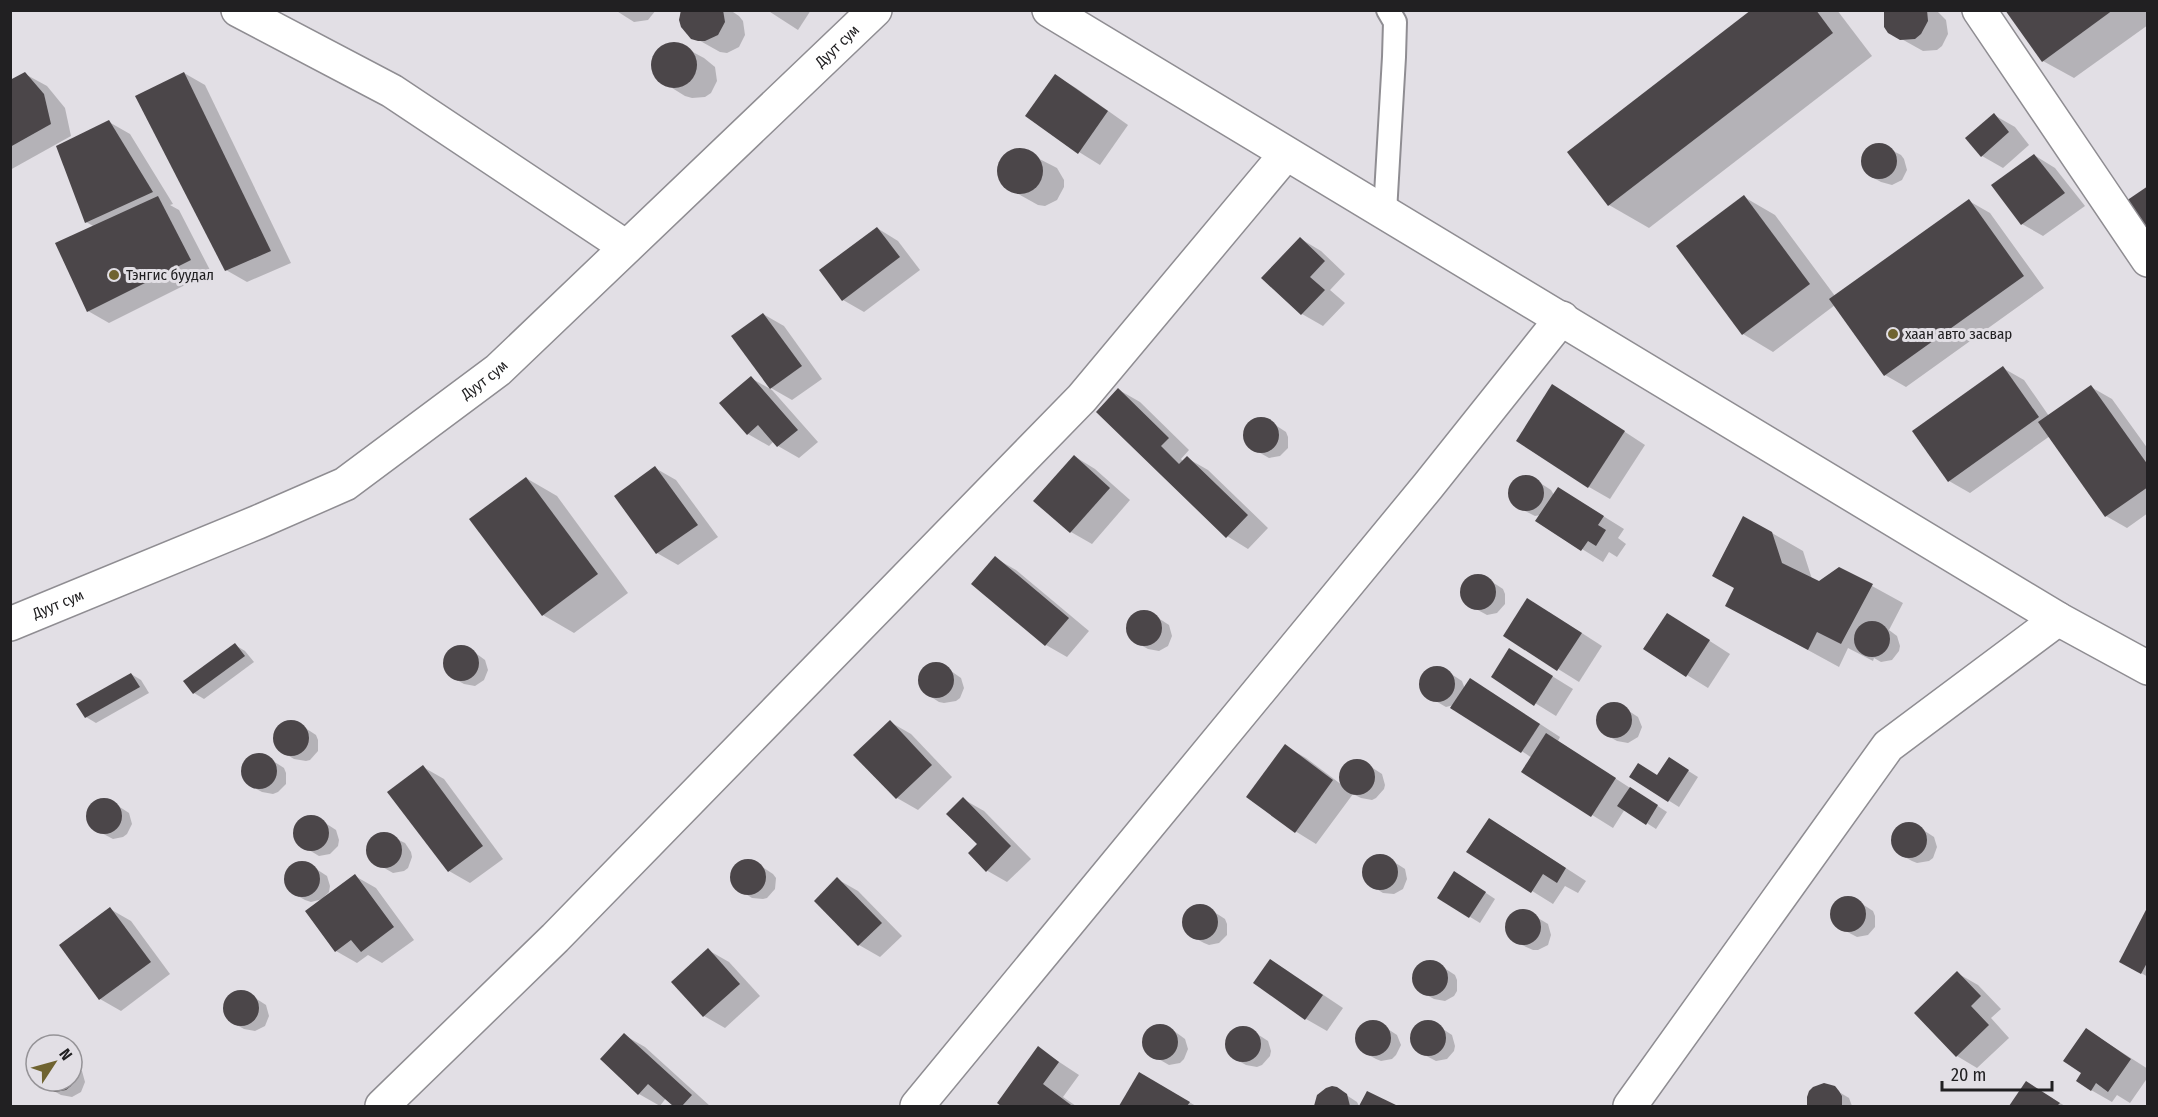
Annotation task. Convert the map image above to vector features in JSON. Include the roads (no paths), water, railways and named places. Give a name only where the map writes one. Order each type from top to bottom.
[{"type":"street","points":[[238,10],[295,23],[392,91],[626,247]]},
{"type":"street","name":"Дуут сум","points":[[10,624],[248,527],[345,484],[498,370],[875,10]]},
{"type":"street","points":[[1049,10],[2058,619],[2148,668]]},
{"type":"street","points":[[1979,10],[2148,260]]},
{"type":"street","points":[[382,1107],[555,938],[1082,398],[1286,154]]},
{"type":"street","points":[[916,1107],[1420,495],[1562,318]]},
{"type":"street","points":[[1630,1107],[1888,746],[2058,619]]},
{"type":"lane","points":[[1385,212],[1395,22],[1388,10]]},
{"type":"place","name":"Тэнгис буудал","points":[[114,275]]},
{"type":"place","name":"хаан авто засвар","points":[[1893,334]]}]
